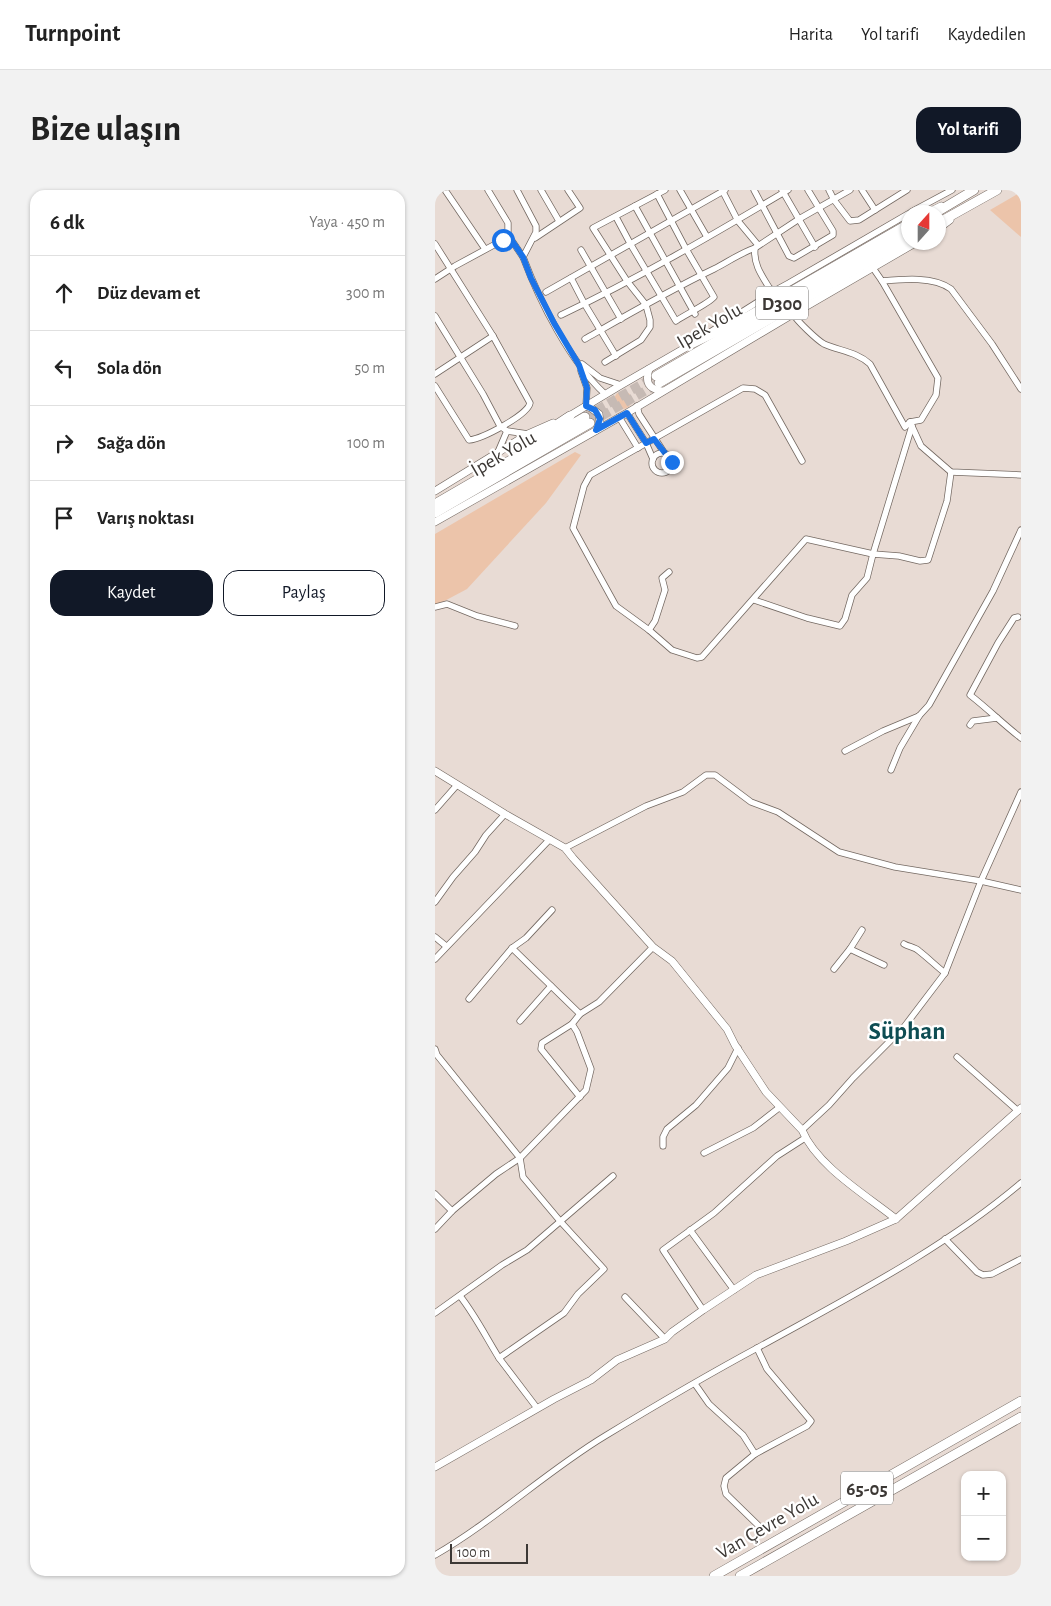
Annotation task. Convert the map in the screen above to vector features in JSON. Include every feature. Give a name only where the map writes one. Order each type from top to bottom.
[{"type":"highway","points":[[946,219],[999,190]]},
{"type":"highway","points":[[946,207],[970,192]]},
{"type":"highway","name":"Ipek Yolu","points":[[656,380],[901,235]]},
{"type":"highway","name":"Ipek Yolu","points":[[656,380],[901,243]]},
{"type":"highway","points":[[435,500],[570,416]]},
{"type":"highway","name":"İpek Yolu","points":[[435,504],[590,423]]},
{"type":"highway","name":"İpek Yolu","points":[[435,513],[590,423]]},
{"type":"highway","name":"Van Çevre Yolu","points":[[714,1576],[1021,1401]]},
{"type":"highway","name":"Van Çevre Yolu","points":[[740,1576],[1021,1417]]},
{"type":"street","points":[[445,190],[485,250]]},
{"type":"street","points":[[488,190],[508,223],[508,235],[523,257],[531,278],[554,323],[579,365],[605,394]]},
{"type":"street","points":[[517,190],[536,226],[536,232],[523,257]]},
{"type":"street","points":[[541,190],[559,221]]},
{"type":"street","points":[[532,239],[580,208],[568,190]]},
{"type":"street","points":[[605,362],[641,340],[650,327],[646,305],[627,281],[593,228],[665,190]]},
{"type":"street","points":[[680,190],[707,237]]},
{"type":"street","points":[[546,292],[724,190],[738,221],[757,247]]},
{"type":"street","points":[[754,190],[789,256],[794,258],[833,235],[808,190]]},
{"type":"street","points":[[829,190],[850,221],[859,220],[907,190]]},
{"type":"street","points":[[585,338],[680,284],[716,268],[742,252],[757,247],[799,219],[850,190]]},
{"type":"street","points":[[862,190],[875,210]]},
{"type":"street","points":[[891,190],[896,197]]},
{"type":"street","points":[[925,205],[952,190]]},
{"type":"street","points":[[561,315],[738,221],[784,191],[815,247]]},
{"type":"street","points":[[943,205],[970,192]]},
{"type":"street","points":[[616,216],[645,270],[676,321],[694,312],[710,302],[714,297],[657,194]]},
{"type":"street","points":[[635,206],[694,312]]},
{"type":"street","points":[[946,224],[970,206]]},
{"type":"street","points":[[757,247],[754,258],[760,274],[770,289],[776,290],[901,218]]},
{"type":"street","points":[[685,348],[724,329],[901,228]]},
{"type":"street","points":[[435,279],[451,268],[503,240],[508,235]]},
{"type":"street","points":[[435,244],[493,336],[530,403],[529,408],[485,436],[469,440],[435,386]]},
{"type":"street","points":[[581,250],[621,319]]},
{"type":"street","points":[[573,355],[601,378],[621,384],[656,380],[793,314],[903,250]]},
{"type":"street","points":[[793,314],[822,343],[863,357],[870,364],[905,426],[921,420],[936,395],[938,378],[873,268]]},
{"type":"street","points":[[571,278],[584,304],[616,356]]},
{"type":"street","points":[[882,281],[911,279],[945,284],[974,318],[1021,389]]},
{"type":"street","points":[[435,522],[590,423],[619,417],[627,413],[637,406],[656,380],[685,348],[712,329],[764,298],[770,289]]},
{"type":"street","points":[[435,316],[501,426],[507,431],[528,434]]},
{"type":"street","points":[[435,374],[493,336]]},
{"type":"street","points":[[579,365],[587,388],[586,406]]},
{"type":"street","points":[[435,491],[528,434],[570,416],[621,384]]},
{"type":"street","points":[[802,460],[765,395],[759,390],[743,388],[590,475],[587,478],[573,528],[616,606],[649,630],[672,650],[697,658],[702,657],[806,539],[873,554],[899,556],[921,561],[928,560],[947,501],[951,472]]},
{"type":"street","points":[[586,406],[599,414],[600,423],[590,423]]},
{"type":"street","points":[[627,413],[646,443],[656,471],[665,472],[671,468],[671,458],[665,454],[654,439],[639,414],[637,406]]},
{"type":"street","points":[[619,417],[638,448]]},
{"type":"street","points":[[911,424],[921,446],[951,472],[1021,476]]},
{"type":"street","points":[[754,600],[807,618],[840,626],[845,619],[852,594],[867,578],[911,424]]},
{"type":"street","points":[[498,452],[507,431]]},
{"type":"street","points":[[653,459],[657,455],[665,454]]},
{"type":"street","points":[[891,770],[900,748],[919,716],[929,706],[967,640],[993,591],[1021,530]]},
{"type":"street","points":[[649,630],[655,621],[665,590],[662,578],[669,572]]},
{"type":"street","points":[[435,607],[447,604],[477,616],[515,626]]},
{"type":"street","points":[[1018,617],[1014,618],[998,643],[970,694],[1001,723],[1021,738]]},
{"type":"street","points":[[845,751],[883,731],[919,716]]},
{"type":"street","points":[[970,725],[973,721],[997,718]]},
{"type":"street","points":[[435,771],[565,848],[653,947],[672,961],[727,1028],[766,1092],[804,1134],[821,1158],[896,1219]]},
{"type":"street","points":[[565,848],[645,806],[683,792],[706,775],[715,775],[751,802],[778,812],[839,852],[895,867],[981,881],[1021,890]]},
{"type":"street","points":[[435,810],[457,785]]},
{"type":"street","points":[[703,1310],[663,1250],[714,1213],[804,1134],[853,1078],[904,1027],[945,973],[981,881],[1021,792]]},
{"type":"street","points":[[435,902],[453,877],[475,852],[486,835],[505,814]]},
{"type":"street","points":[[435,959],[550,839]]},
{"type":"street","points":[[469,999],[512,948],[525,938],[552,910]]},
{"type":"street","points":[[834,968],[850,949],[862,930]]},
{"type":"street","points":[[435,937],[446,946]]},
{"type":"street","points":[[904,944],[920,951],[923,956],[945,973]]},
{"type":"street","points":[[580,1097],[541,1049],[543,1043],[572,1024],[580,1014],[599,1002],[653,947]]},
{"type":"street","points":[[512,948],[580,1014]]},
{"type":"street","points":[[850,949],[884,965]]},
{"type":"street","points":[[520,1021],[551,986]]},
{"type":"street","points":[[435,1229],[452,1211],[496,1174],[520,1158],[586,1090],[591,1069],[572,1024]]},
{"type":"street","points":[[663,1146],[663,1137],[667,1129],[696,1105],[728,1068],[738,1048]]},
{"type":"street","points":[[435,1049],[520,1158],[523,1177],[604,1269],[578,1294],[564,1313],[499,1358]]},
{"type":"street","points":[[435,1467],[537,1408],[591,1380],[617,1360],[665,1339],[703,1310],[756,1275],[846,1241],[896,1219],[1019,1110],[957,1057]]},
{"type":"street","points":[[704,1154],[753,1128],[780,1107]]},
{"type":"street","points":[[435,1313],[502,1265],[527,1250],[613,1176]]},
{"type":"street","points":[[435,1555],[603,1437],[757,1348],[876,1283],[945,1239],[1002,1199],[1021,1183]]},
{"type":"street","points":[[435,1194],[452,1211]]},
{"type":"street","points":[[690,1230],[733,1290]]},
{"type":"street","points":[[945,1239],[977,1272],[983,1275],[992,1274],[1021,1258]]},
{"type":"street","points":[[460,1296],[477,1318],[499,1358],[537,1408]]},
{"type":"street","points":[[625,1297],[665,1339]]},
{"type":"street","points":[[757,1348],[767,1368],[811,1421],[807,1426],[755,1454],[726,1478],[724,1486],[726,1494],[732,1502],[761,1528]]},
{"type":"street","points":[[695,1384],[709,1404],[743,1435],[755,1454]]},
{"type":"shaded area","points":[[1021,192],[1021,237],[990,210]]},
{"type":"shaded area","points":[[619,391],[627,391],[632,396],[630,407],[619,409],[614,404],[614,396]]},
{"type":"shaded area","points":[[575,452],[581,455],[546,503],[467,589],[435,606],[435,534]]},
{"type":"tunnel","points":[[585,417],[656,376]]},
{"type":"tunnel","points":[[590,423],[659,383]]},
{"type":"district","name":"Süphan","points":[[907,1030]]},
{"type":"route","points":[[503,240],[508,235],[523,257],[531,278],[554,323],[579,365],[587,388],[586,406],[599,414],[600,423],[596,430],[627,413],[646,443],[654,439],[665,454],[671,458],[672,462]]}]
